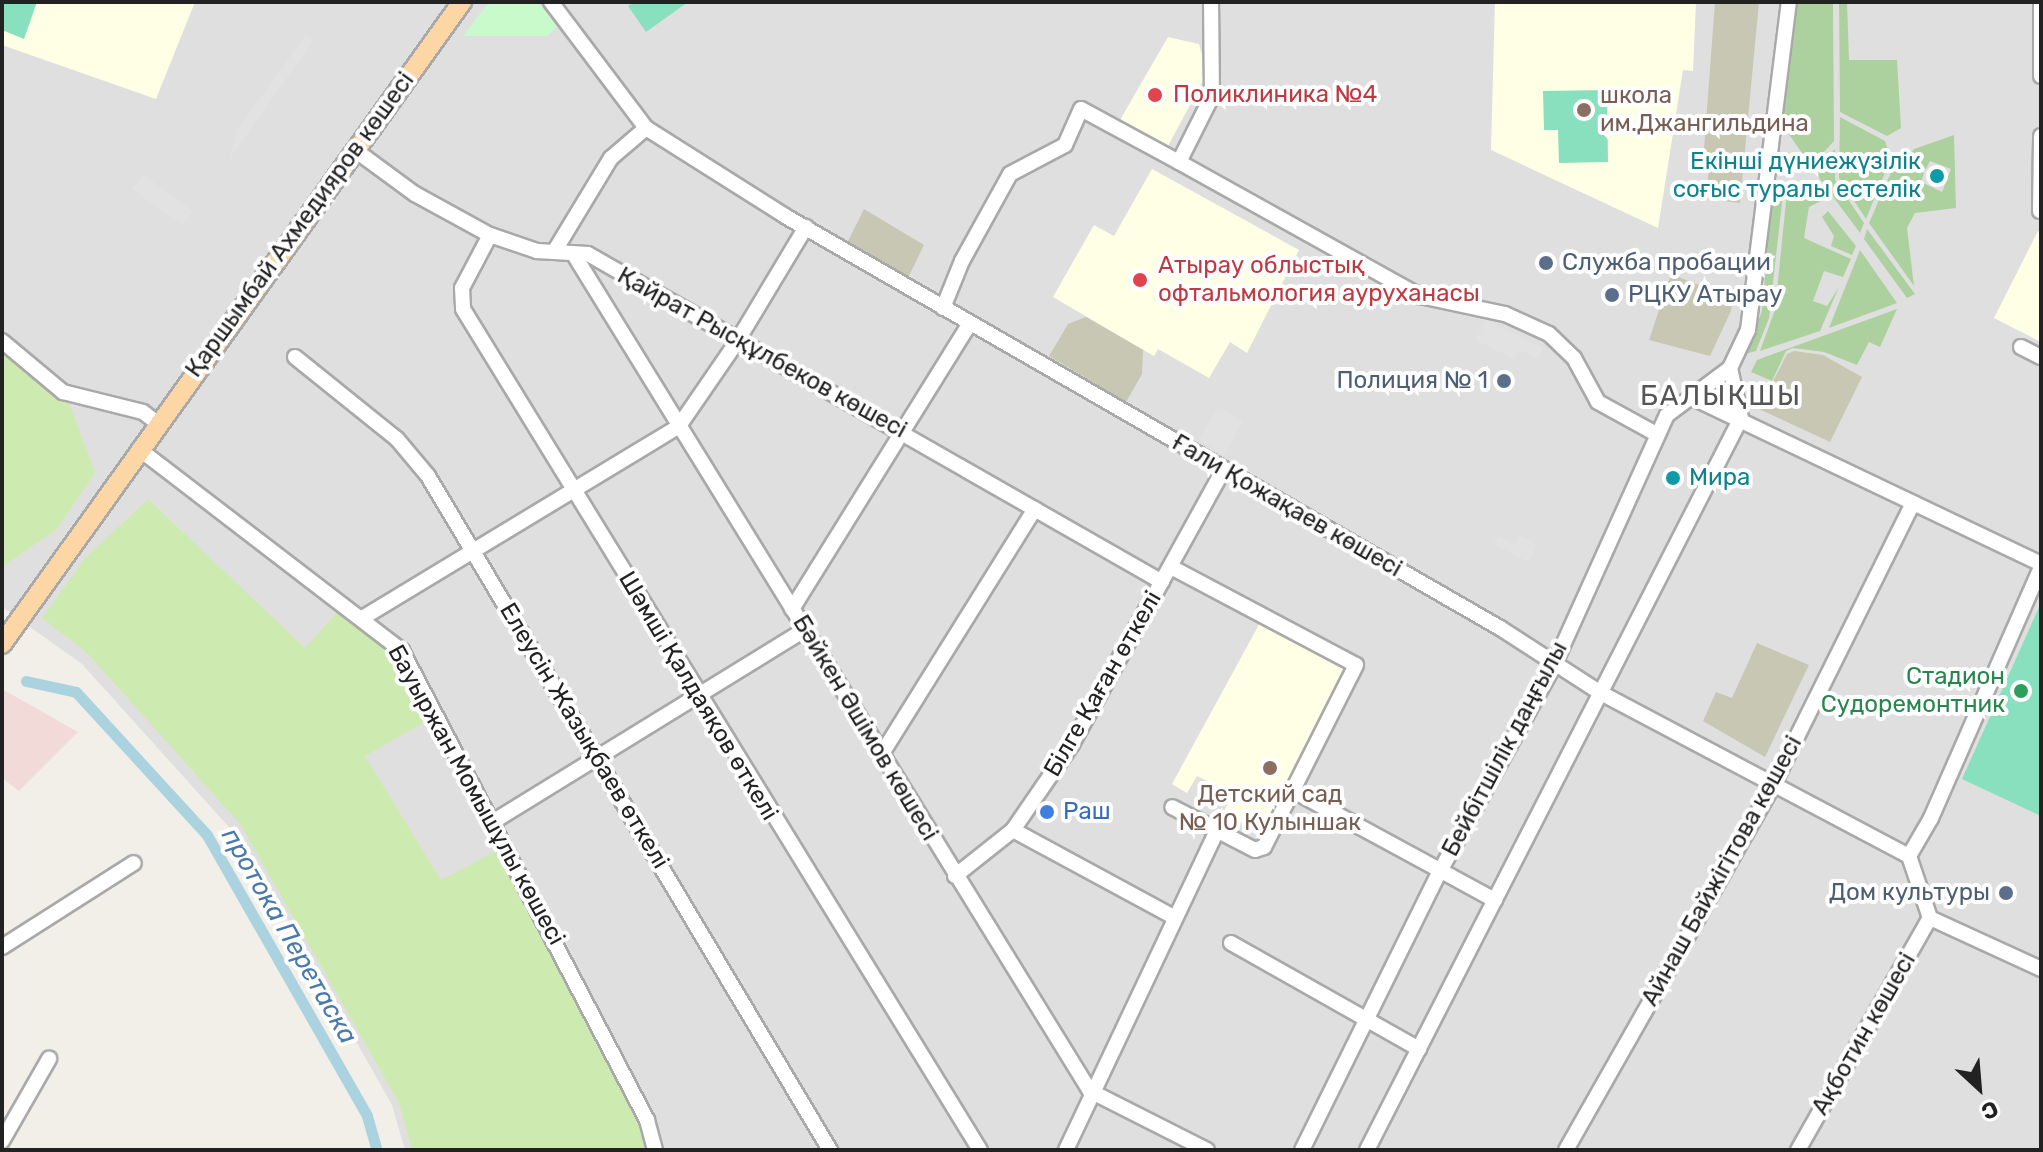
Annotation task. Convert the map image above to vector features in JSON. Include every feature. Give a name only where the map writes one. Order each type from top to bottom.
[{"type":"main road","name":"Қаршымбай Ахмедияров көшесі","points":[[2,644],[157,423],[462,2]]},
{"type":"street","name":"Ғали Қожақаев көшесі","points":[[551,2],[646,128],[943,308],[1500,628],[1601,693],[1909,856]]},
{"type":"street","points":[[1179,162],[1212,96],[1211,2]]},
{"type":"street","points":[[1367,1150],[1741,418],[1730,368],[1754,310],[1789,2]]},
{"type":"street","points":[[2041,2],[2041,76]]},
{"type":"street","points":[[943,308],[962,261],[1010,174],[1065,145],[1081,109],[1420,296],[1505,314],[1549,334],[1574,358],[1598,402],[1658,435]]},
{"type":"street","points":[[554,252],[611,158],[646,128]]},
{"type":"street","points":[[2040,211],[2041,136]]},
{"type":"street","name":"Қайрат Рысқұлбеков көшесі","points":[[355,150],[415,194],[490,235],[554,252],[588,254],[1162,582]]},
{"type":"street","points":[[364,617],[679,426],[738,340],[806,227]]},
{"type":"street","name":"Шәмші Қалдаяқов өткелі","points":[[490,235],[462,288],[463,309],[697,697],[980,1150]]},
{"type":"street","name":"Бәйкен Әшімов көшесі","points":[[573,253],[1090,1091]]},
{"type":"street","points":[[792,609],[970,323]]},
{"type":"street","points":[[2,341],[63,392],[81,401],[143,412],[157,423]]},
{"type":"street","points":[[2021,347],[2041,357]]},
{"type":"street","name":"Елеусін Жазықбаев өткелі","points":[[295,357],[397,439],[428,476],[830,1150]]},
{"type":"street","name":"Бейбітшілік даңғылы","points":[[1302,1150],[1440,871],[1554,665],[1667,415],[1730,368]]},
{"type":"street","points":[[1691,397],[1741,418],[2041,566],[1909,856],[1930,918],[2041,969]]},
{"type":"street","name":"Бауыржан Момышұлы көшесі","points":[[139,449],[364,617],[402,651],[494,821],[647,1120],[655,1150]]},
{"type":"street","name":"Білге Қаған өткелі","points":[[955,876],[1013,830],[1072,744],[1223,470]]},
{"type":"street","name":"Айнаш Байжігітова көшесі","points":[[1566,1150],[1773,785],[1913,503]]},
{"type":"street","points":[[881,755],[1035,509]]},
{"type":"street","points":[[1171,567],[1356,665],[1260,850],[1172,807]]},
{"type":"street","points":[[494,821],[597,761],[805,630]]},
{"type":"street","points":[[1292,790],[1495,900]]},
{"type":"street","points":[[1013,830],[1174,917]]},
{"type":"street","points":[[1066,1150],[1090,1091],[1217,831]]},
{"type":"street","points":[[2,947],[134,863]]},
{"type":"street","name":"Ақботин көшесі","points":[[1798,1150],[1930,918]]},
{"type":"street","points":[[1231,943],[1366,1022],[1419,1049]]},
{"type":"street","points":[[2,1141],[49,1059]]},
{"type":"street","points":[[1090,1091],[1207,1150]]},
{"type":"shaded area","name":"БАЛЫҚШЫ","points":[[2,2],[2041,2],[2041,1150],[405,1150],[392,1105],[246,846],[82,664],[2,607]]},
{"type":"shaded area","points":[[2,2],[195,2],[156,99],[2,45]]},
{"type":"shaded area","name":"школа им.Джангильдина","points":[[1495,2],[1696,2],[1693,71],[1683,70],[1658,228],[1491,150]]},
{"type":"shaded area","points":[[1715,2],[1759,2],[1740,203],[1706,199],[1709,167],[1703,162]]},
{"type":"shaded area","points":[[306,35],[314,40],[230,158],[237,130]]},
{"type":"shaded area","points":[[1168,37],[1199,44],[1207,73],[1168,146],[1120,120]]},
{"type":"shaded area","points":[[1152,169],[1299,250],[1247,353],[1230,342],[1209,378],[1158,349],[1154,356],[1053,297],[1094,225],[1114,236]]},
{"type":"shaded area","points":[[143,175],[193,211],[182,225],[132,189]]},
{"type":"shaded area","points":[[864,209],[924,245],[908,278],[847,243]]},
{"type":"shaded area","points":[[2038,231],[2041,233],[2041,342],[1994,318]]},
{"type":"shaded area","points":[[1671,274],[1699,285],[1734,288],[1731,311],[1710,356],[1649,340]]},
{"type":"shaded area","points":[[1086,317],[1143,350],[1142,374],[1126,402],[1049,356],[1068,324]]},
{"type":"shaded area","points":[[1486,320],[1543,348],[1538,359],[1519,350],[1514,359],[1476,340]]},
{"type":"shaded area","points":[[1794,351],[1823,355],[1862,377],[1830,442],[1759,409],[1787,354]]},
{"type":"shaded area","points":[[1218,407],[1243,422],[1224,455],[1199,440]]},
{"type":"shaded area","points":[[1520,535],[1537,545],[1528,562],[1494,544],[1498,536],[1515,545]]},
{"type":"shaded area","points":[[1261,621],[1347,663],[1264,834],[1223,813],[1233,794],[1197,776],[1187,793],[1172,784]]},
{"type":"shaded area","points":[[1757,643],[1809,665],[1765,757],[1703,721],[1716,692],[1732,698]]},
{"type":"shaded area","points":[[2,689],[78,732],[19,791],[2,778]]},
{"type":"green space","points":[[4,2],[37,2],[24,39],[2,30]]},
{"type":"green space","points":[[489,2],[538,3],[559,25],[547,36],[463,36]]},
{"type":"green space","points":[[634,2],[688,2],[646,32],[628,6]]},
{"type":"green space","points":[[1795,2],[1833,2],[1834,141],[1811,166],[1781,123]]},
{"type":"green space","points":[[1839,2],[1847,2],[1849,60],[1897,60],[1901,128],[1887,136],[1840,112]]},
{"type":"green space","points":[[1607,90],[1608,162],[1559,163],[1558,130],[1544,130],[1543,91]]},
{"type":"green space","points":[[1840,117],[1885,141],[1891,158],[1866,219],[1839,178]]},
{"type":"green space","points":[[1954,135],[1956,208],[1915,213],[1907,228],[1914,286],[1869,223],[1896,161],[1924,173],[1921,182],[1942,192],[1951,169],[1930,161],[1926,169],[1906,159],[1914,149]]},
{"type":"green space","points":[[1835,149],[1835,180],[1864,223],[1860,233],[1814,171]]},
{"type":"green space","points":[[1800,183],[1808,184],[1821,201],[1809,207],[1804,238],[1851,259],[1843,277],[1824,271],[1813,301],[1827,306],[1839,287],[1820,331],[1760,351],[1775,310],[1787,192]]},
{"type":"green space","points":[[1772,194],[1783,194],[1769,318],[1756,351],[1745,354],[1762,311]]},
{"type":"green space","points":[[1828,211],[1856,246],[1852,255],[1831,246],[1834,236],[1822,217]]},
{"type":"green space","points":[[1867,229],[1915,294],[1907,298],[1864,239]]},
{"type":"green space","points":[[1860,250],[1897,303],[1829,328]]},
{"type":"green space","points":[[1897,309],[1880,347],[1869,342],[1857,365],[1824,352],[1793,348],[1786,351],[1772,381],[1751,372],[1757,360]]},
{"type":"green space","points":[[2,348],[70,405],[95,473],[57,529],[2,567]]},
{"type":"green space","points":[[148,499],[305,648],[337,612],[394,651],[430,719],[365,756],[441,880],[500,849],[642,1132],[646,1150],[412,1150],[399,1103],[240,824],[88,654],[42,618],[85,558]]},
{"type":"green space","name":"Стадион Судоремонтник","points":[[2041,603],[2041,816],[1962,779]]},
{"type":"waterway","name":"протока Перетаска","points":[[26,681],[76,692],[207,835],[367,1116],[377,1150]]},
{"type":"place","name":"Поликлиника №4","points":[[1155,95]]},
{"type":"place","name":"школа им.Джангильдина","points":[[1584,110]]},
{"type":"place","name":"Екінші дүниежүзілік соғыс туралы естелік","points":[[1937,176]]},
{"type":"place","name":"Служба пробации","points":[[1546,263]]},
{"type":"place","name":"Атырау облыстық офтальмология ауруханасы","points":[[1140,280]]},
{"type":"place","name":"РЦКУ Атырау","points":[[1612,295]]},
{"type":"place","name":"Полиция № 1","points":[[1504,381]]},
{"type":"place","name":"Мира","points":[[1673,478]]},
{"type":"place","name":"Стадион Судоремонтник","points":[[2021,691]]},
{"type":"place","name":"Детский сад № 10 Кулыншак","points":[[1270,768]]},
{"type":"place","name":"Раш","points":[[1047,812]]},
{"type":"place","name":"Дом культуры","points":[[2006,893]]},
{"type":"district","name":"БАЛЫҚШЫ","points":[[1721,396]]}]
